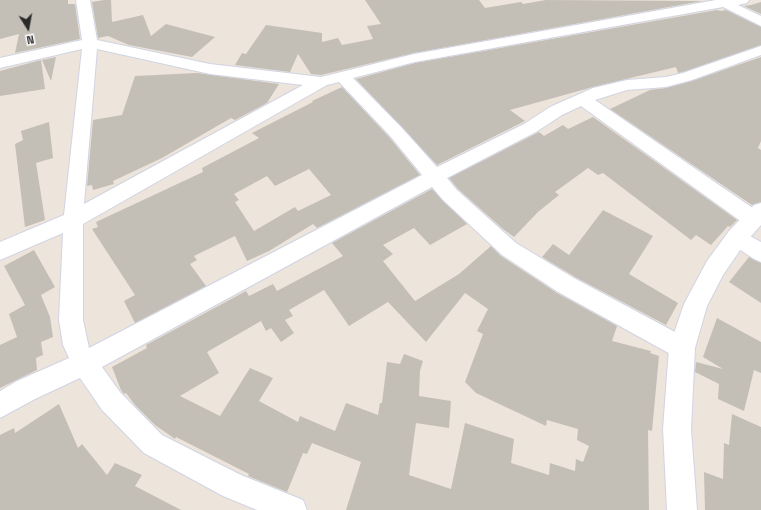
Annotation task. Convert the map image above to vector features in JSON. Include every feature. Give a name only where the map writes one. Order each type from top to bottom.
[{"type":"street","points":[[83,0],[90,43],[73,220],[71,320],[75,345],[84,364],[111,401],[153,444],[234,486],[293,510]]},
{"type":"street","points":[[710,0],[727,4],[761,22]]},
{"type":"street","points":[[0,251],[73,220],[321,82],[414,58],[630,19],[727,4],[742,0]]},
{"type":"street","points":[[0,64],[90,43],[130,53],[210,69],[276,78],[321,82]]},
{"type":"street","points":[[0,405],[26,390],[84,364],[530,128],[556,111],[599,92],[627,85],[666,82],[687,77],[761,50]]},
{"type":"street","points":[[343,77],[396,132],[434,178],[509,249],[566,285],[682,348]]},
{"type":"street","points":[[582,99],[658,150],[750,222],[761,252]]},
{"type":"street","points":[[682,510],[677,429],[682,348],[696,304],[715,268],[750,222]]},
{"type":"building","points":[[0,0],[68,0],[68,4],[75,4],[80,39],[15,53],[19,34],[0,39]]},
{"type":"building","points":[[111,0],[112,22],[143,15],[151,36],[166,24],[215,37],[192,57],[129,45],[108,36],[98,38],[92,2]]},
{"type":"building","points":[[365,0],[479,0],[485,8],[521,2],[523,4],[546,0],[702,1],[414,53],[321,75],[311,74],[298,54],[290,72],[235,65],[242,53],[246,54],[266,25],[322,33],[322,42],[338,38],[342,45],[373,39],[367,26],[381,24]]},
{"type":"building","points":[[761,2],[761,14],[744,6],[751,5]]},
{"type":"building","points":[[717,10],[726,10],[761,27],[761,45],[683,72],[678,73],[676,67],[593,87],[510,110],[525,121],[437,165],[356,79],[415,63]]},
{"type":"building","points":[[56,57],[51,81],[42,60]]},
{"type":"building","points":[[761,57],[761,141],[758,148],[761,150],[761,202],[752,205],[610,109],[650,90],[666,88],[692,81]]},
{"type":"building","points":[[41,60],[45,89],[0,96],[0,71]]},
{"type":"building","points":[[197,73],[279,84],[267,103],[235,120],[231,118],[162,158],[113,181],[114,184],[93,190],[92,185],[87,186],[93,120],[122,115],[135,76]]},
{"type":"building","points":[[342,87],[389,137],[420,175],[317,228],[313,224],[269,251],[247,261],[235,236],[194,256],[197,260],[190,264],[206,286],[135,323],[124,301],[135,295],[92,229],[98,227],[96,222],[203,172],[202,168],[259,138],[252,133],[313,102],[312,101]],"holes":[[[309,169],[331,195],[298,211],[295,207],[254,231],[235,202],[239,200],[234,194],[267,176],[275,186]]]},
{"type":"building","points":[[593,117],[737,220],[730,227],[728,226],[711,245],[696,235],[691,240],[603,173],[598,175],[588,168],[555,192],[559,195],[538,212],[514,237],[458,189],[449,178],[539,132],[544,136],[563,125],[568,129]]},
{"type":"building","points":[[49,122],[53,158],[36,163],[45,220],[25,227],[15,144],[23,140],[21,131]]},
{"type":"building","points":[[432,189],[467,224],[430,245],[414,228],[383,245],[393,254],[383,261],[415,301],[459,274],[491,246],[501,256],[557,293],[617,326],[612,341],[651,351],[650,353],[659,356],[652,431],[648,430],[649,510],[346,510],[361,462],[312,443],[307,454],[303,453],[287,492],[248,476],[249,474],[176,437],[175,439],[155,425],[135,405],[126,393],[124,394],[121,390],[112,367],[147,348],[146,345],[246,291],[249,296],[273,284],[277,291],[343,256],[332,243]],"holes":[[[324,290],[349,326],[388,302],[426,342],[465,293],[488,309],[477,331],[483,334],[465,382],[476,393],[546,426],[547,420],[578,429],[577,440],[589,446],[583,462],[576,459],[575,471],[550,463],[549,475],[511,463],[514,439],[465,423],[451,489],[409,475],[416,423],[449,428],[451,401],[419,396],[420,371],[423,361],[404,354],[400,364],[387,362],[382,403],[380,403],[378,415],[346,403],[335,431],[300,416],[298,422],[259,401],[273,378],[250,368],[220,416],[180,396],[219,373],[207,352],[261,321],[266,331],[271,328],[281,342],[294,333],[285,320],[293,316],[289,310]]]},
{"type":"building","points":[[603,210],[653,236],[629,274],[678,303],[666,325],[575,277],[542,257],[553,244],[569,255]]},
{"type":"building","points":[[34,250],[55,287],[41,295],[50,317],[53,337],[41,342],[43,355],[36,358],[37,370],[0,388],[0,345],[17,337],[9,314],[25,305],[4,266]]},
{"type":"building","points":[[749,257],[761,263],[761,303],[729,282]]},
{"type":"building","points":[[717,318],[761,342],[761,373],[754,370],[744,411],[718,399],[719,384],[695,372],[696,362],[723,369],[703,357]]},
{"type":"building","points":[[59,404],[78,448],[82,444],[107,475],[115,463],[142,475],[135,486],[181,510],[0,510],[0,435],[14,428],[15,433]]},
{"type":"building","points":[[732,414],[761,427],[761,510],[705,510],[704,472],[723,479],[724,443],[729,445]]}]
